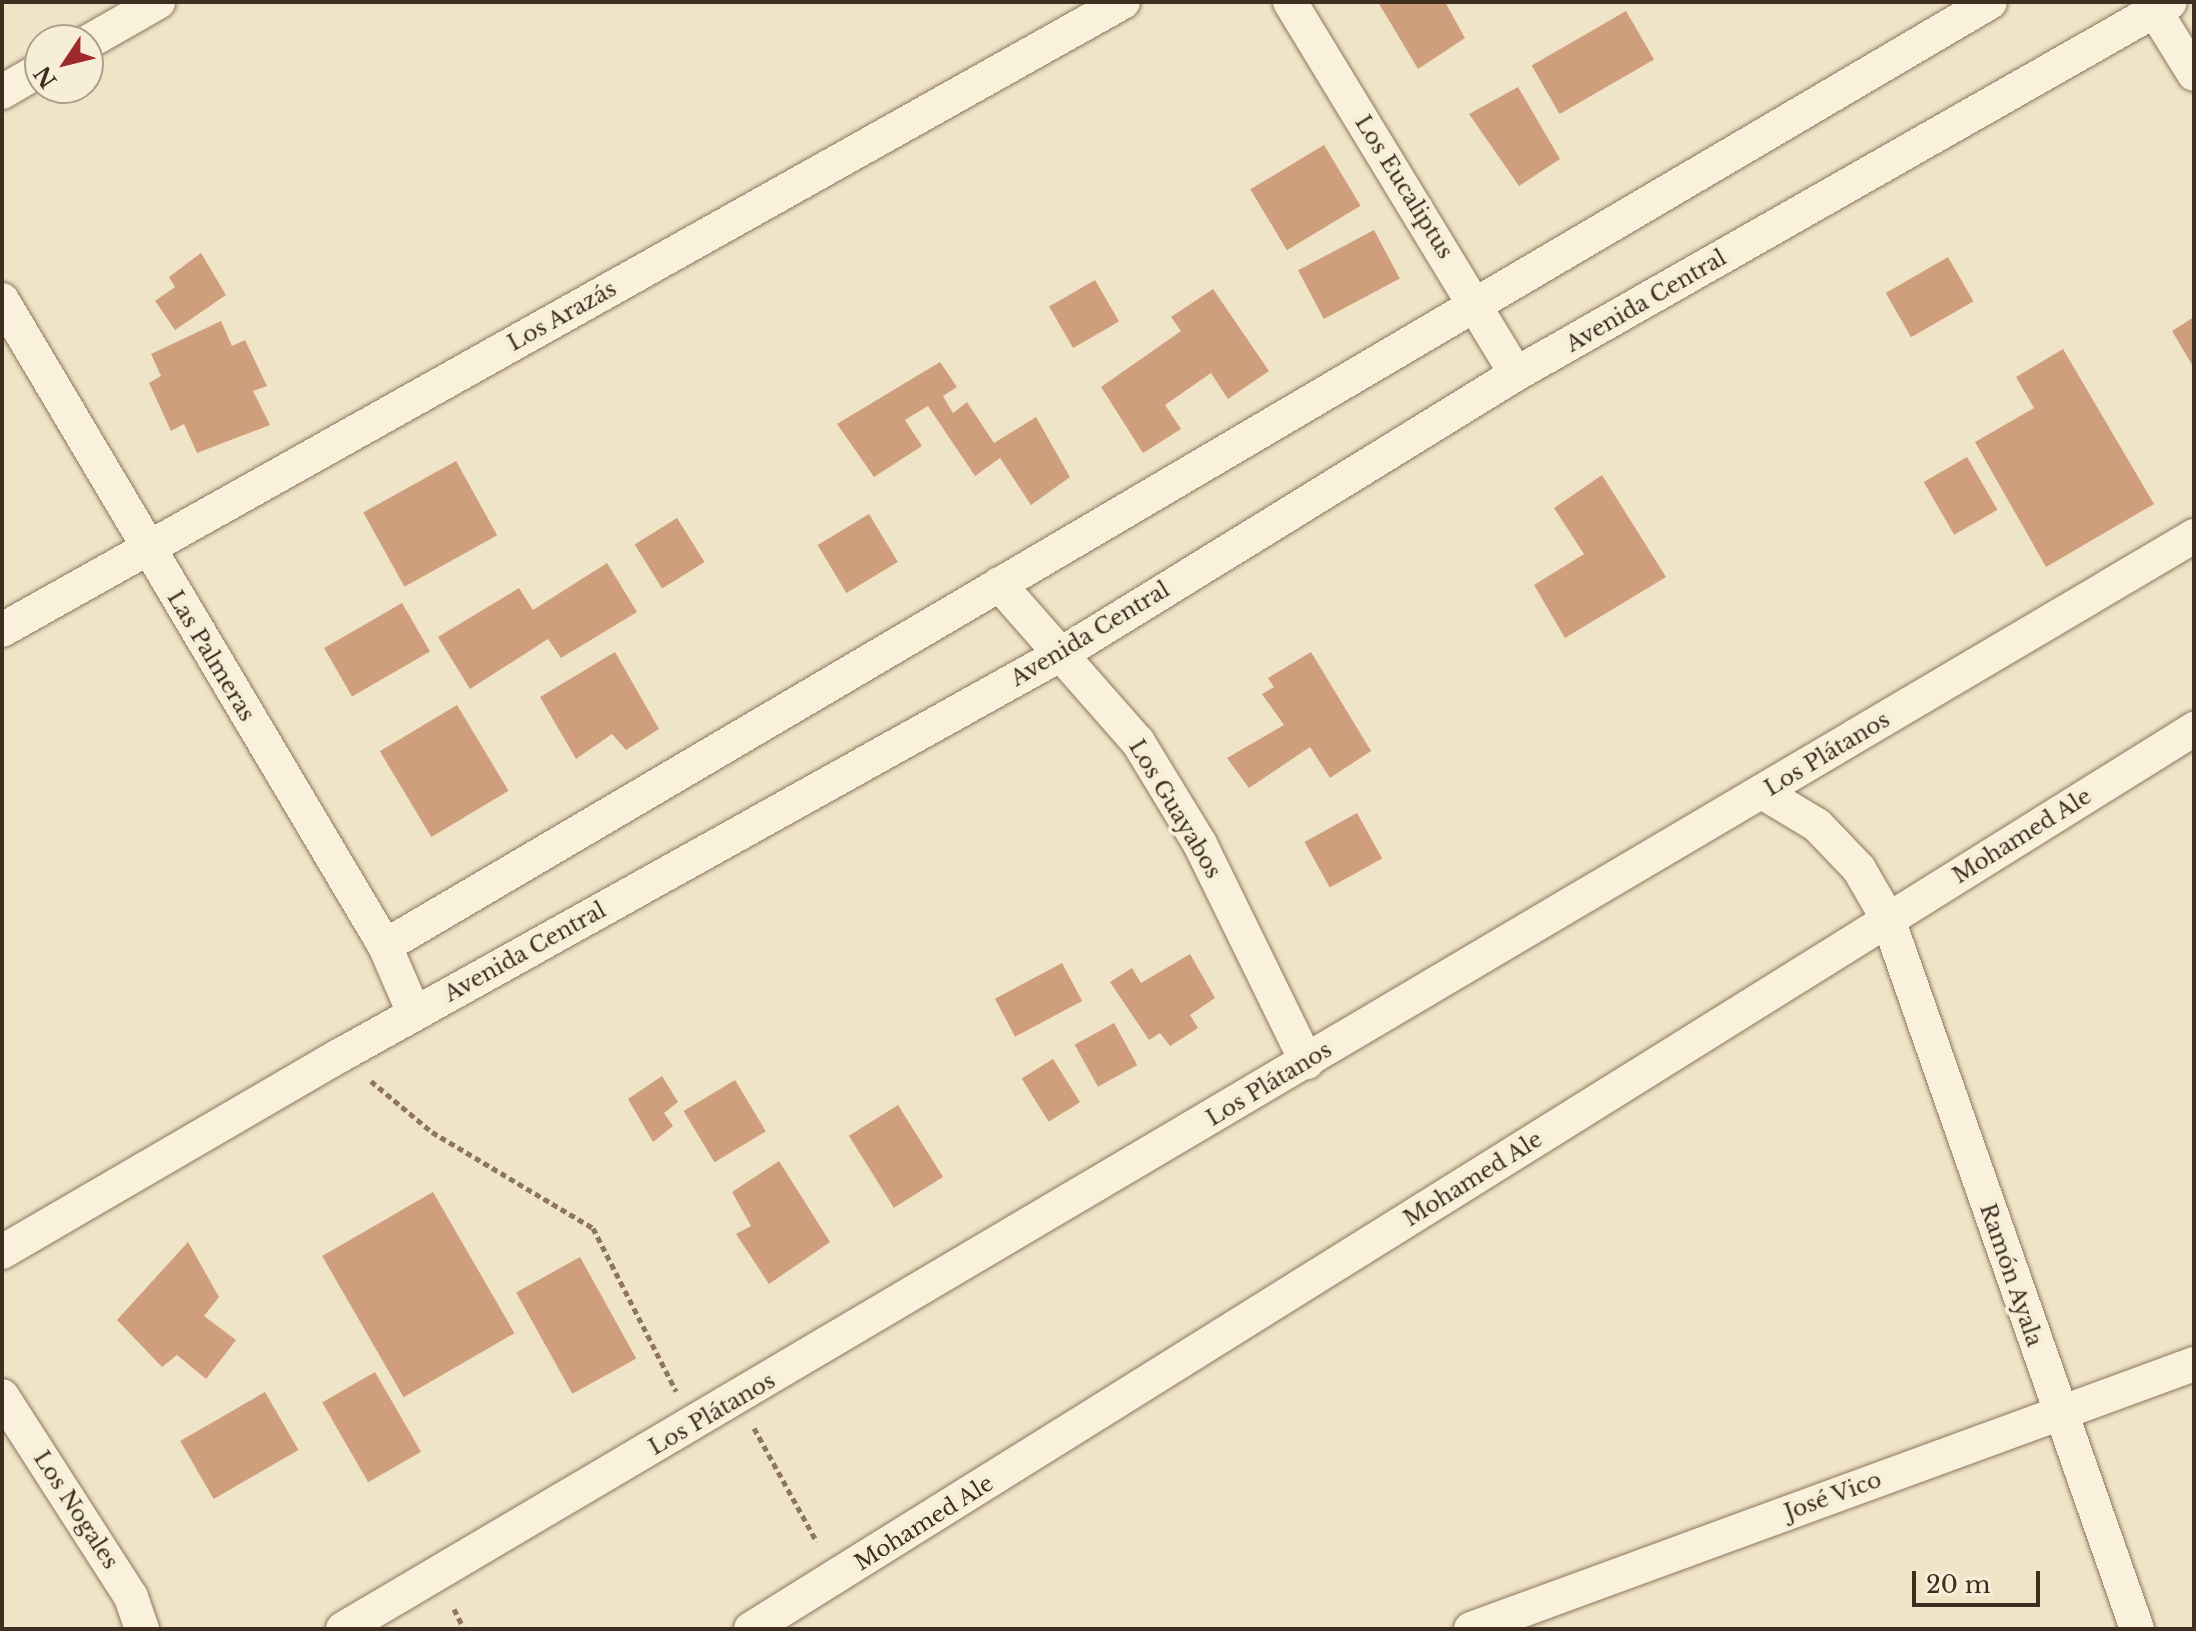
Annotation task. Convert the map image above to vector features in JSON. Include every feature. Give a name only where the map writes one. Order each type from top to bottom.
[{"type":"street","points":[[104,33],[158,2]]},
{"type":"street","name":"Los Arazás","points":[[2,630],[1123,2]]},
{"type":"street","name":"Los Eucaliptus","points":[[1290,2],[1516,374]]},
{"type":"street","points":[[385,946],[1990,2]]},
{"type":"street","points":[[2162,7],[2194,74]]},
{"type":"street","name":"Avenida Central","points":[[2,1252],[414,1013],[1063,653],[1516,374],[2162,7]]},
{"type":"street","points":[[2,92],[24,79]]},
{"type":"street","name":"Las Palmeras","points":[[2,300],[385,946],[414,1013]]},
{"type":"street","name":"Los Plátanos","points":[[343,1629],[434,1571],[739,1399],[2194,536]]},
{"type":"street","name":"Los Guayabos","points":[[999,584],[1063,653],[1138,742],[1200,844],[1307,1062]]},
{"type":"street","name":"Mohamed Ale","points":[[751,1629],[2194,729]]},
{"type":"street","name":"Ramón Ayala","points":[[1762,792],[1817,825],[1859,869],[1888,919],[2058,1413],[2137,1629]]},
{"type":"street","name":"José Vico","points":[[1471,1629],[2194,1364]]},
{"type":"street","name":"Los Nogales","points":[[2,1396],[131,1597],[142,1629]]},
{"type":"path","points":[[339,1056],[432,1132],[593,1228],[693,1426]]},
{"type":"path","points":[[739,1399],[794,1506],[838,1577]]},
{"type":"building","points":[[1378,2],[1445,2],[1465,38],[1418,69]]},
{"type":"building","points":[[1626,11],[1654,59],[1560,114],[1532,66]]},
{"type":"building","points":[[1518,87],[1560,159],[1519,186],[1469,114]]},
{"type":"building","points":[[1324,145],[1361,206],[1287,250],[1250,189]]},
{"type":"building","points":[[1374,230],[1400,279],[1324,319],[1298,270]]},
{"type":"building","points":[[201,253],[226,295],[175,330],[155,301],[175,287],[169,277]]},
{"type":"building","points":[[1948,257],[1974,301],[1911,337],[1886,293]]},
{"type":"building","points":[[1095,280],[1119,322],[1073,348],[1049,307]]},
{"type":"building","points":[[1213,289],[1269,371],[1228,399],[1211,373],[1165,405],[1181,429],[1143,453],[1101,387],[1181,331],[1171,317]]},
{"type":"building","points":[[2194,317],[2194,368],[2172,331]]},
{"type":"building","points":[[221,321],[232,346],[245,340],[267,386],[253,391],[270,425],[197,453],[184,424],[171,431],[149,383],[161,376],[151,354]]},
{"type":"building","points":[[2063,349],[2154,504],[2046,567],[1975,442],[2034,408],[2016,377]]},
{"type":"building","points":[[940,362],[957,387],[943,396],[953,413],[967,402],[994,443],[1036,417],[1070,477],[1031,505],[1000,458],[975,476],[928,406],[905,420],[922,446],[874,477],[837,424]]},
{"type":"building","points":[[1967,457],[1998,510],[1954,535],[1924,482]]},
{"type":"building","points":[[456,461],[497,535],[404,587],[363,512]]},
{"type":"building","points":[[1602,475],[1666,577],[1565,638],[1534,585],[1584,554],[1554,508]]},
{"type":"building","points":[[869,514],[898,562],[846,593],[818,545]]},
{"type":"building","points":[[677,518],[705,562],[662,589],[635,544]]},
{"type":"building","points":[[607,563],[637,612],[561,658],[548,639],[470,689],[438,637],[519,588],[533,610]]},
{"type":"building","points":[[402,603],[430,651],[352,696],[324,648]]},
{"type":"building","points":[[615,652],[659,729],[626,750],[612,734],[576,759],[540,697]]},
{"type":"building","points":[[1311,652],[1371,751],[1330,778],[1310,747],[1249,788],[1227,758],[1284,725],[1262,694],[1274,687],[1268,678]]},
{"type":"building","points":[[457,705],[509,791],[431,837],[380,751]]},
{"type":"building","points":[[1357,813],[1382,858],[1330,888],[1305,842]]},
{"type":"building","points":[[1190,954],[1215,998],[1190,1015],[1198,1028],[1170,1046],[1160,1033],[1149,1040],[1110,982],[1132,968],[1141,983]]},
{"type":"building","points":[[1062,963],[1082,1001],[1015,1037],[995,999]]},
{"type":"building","points":[[1114,1023],[1137,1065],[1098,1087],[1075,1045]]},
{"type":"building","points":[[1053,1059],[1080,1102],[1049,1122],[1022,1079]]},
{"type":"building","points":[[662,1076],[678,1102],[664,1113],[673,1126],[653,1142],[628,1099]]},
{"type":"building","points":[[735,1080],[766,1131],[714,1162],[684,1111]]},
{"type":"building","points":[[898,1105],[943,1177],[894,1208],[849,1136]]},
{"type":"building","points":[[779,1161],[830,1242],[769,1284],[736,1234],[751,1226],[732,1192]]},
{"type":"building","points":[[433,1192],[514,1333],[404,1397],[322,1256]]},
{"type":"building","points":[[188,1242],[219,1297],[204,1316],[236,1340],[206,1379],[177,1355],[162,1367],[117,1320]]},
{"type":"building","points":[[580,1257],[636,1358],[572,1394],[516,1292]]},
{"type":"building","points":[[375,1372],[421,1452],[368,1482],[322,1402]]},
{"type":"building","points":[[265,1392],[298,1450],[214,1499],[180,1441]]}]
